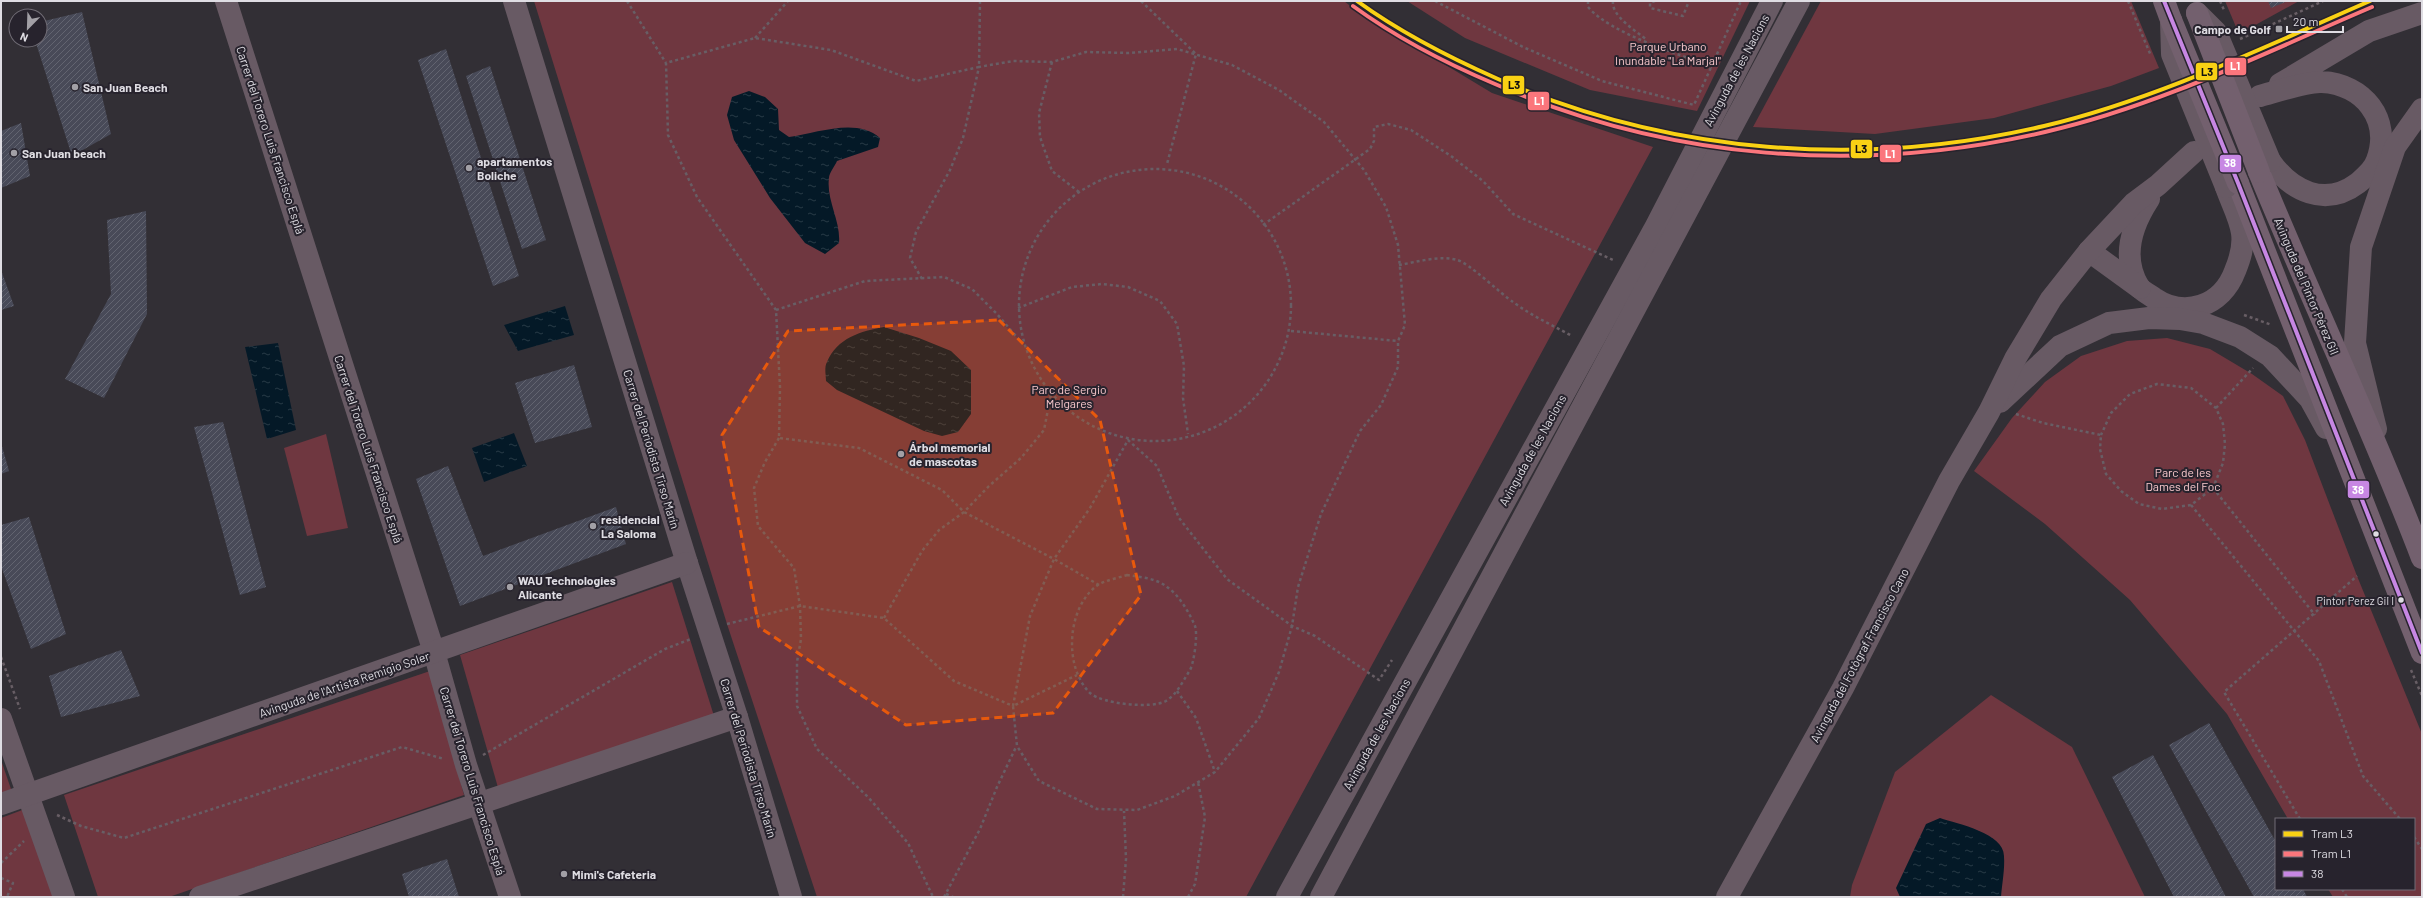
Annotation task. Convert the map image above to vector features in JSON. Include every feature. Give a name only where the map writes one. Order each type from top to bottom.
[{"type":"main road","name":"Avinguda del Pintor Pérez Gil","points":[[2194,7],[2264,166],[2310,296],[2383,458],[2422,558]]},
{"type":"main road","name":"Avinguda del Pintor Pérez Gil","points":[[2168,10],[2232,185],[2353,479],[2416,659]]},
{"type":"street","name":"Carrer del Torero Luis Francisco Esplá","points":[[226,1],[434,652],[466,765],[510,897]]},
{"type":"street","name":"Carrer del Periodista Tirso Marín","points":[[514,1],[687,563],[737,717],[791,897]]},
{"type":"street","name":"Avinguda de les Nacions","points":[[1287,897],[1656,226],[1772,1]]},
{"type":"street","name":"Avinguda de les Nacions","points":[[1321,897],[1674,238],[1799,1]]},
{"type":"street","points":[[2264,166],[2279,174],[2293,186],[2315,195],[2339,194],[2351,189],[2367,176],[2377,161],[2380,141],[2380,127],[2374,111],[2359,94],[2340,84],[2320,81],[2260,96],[2369,31],[2422,13]]},
{"type":"street","points":[[2383,458],[2355,343],[2361,247],[2395,147],[2422,109]]},
{"type":"street","name":"Avinguda del Fotògraf Francisco Cano","points":[[1999,412],[2015,359],[2051,299],[2089,251],[2134,203],[2158,185],[2194,152]]},
{"type":"street","name":"Avinguda del Fotògraf Francisco Cano","points":[[2140,288],[2130,262],[2130,239],[2137,218],[2158,185]]},
{"type":"street","name":"Avinguda del Pintor Pérez Gil","points":[[2140,288],[2161,302],[2179,308],[2196,307],[2212,302],[2230,286],[2242,255],[2242,233],[2232,185]]},
{"type":"street","points":[[2089,251],[2140,288]]},
{"type":"street","name":"Avinguda del Fotògraf Francisco Cano","points":[[1727,897],[1843,688],[1949,481],[1999,412],[2060,346],[2109,323],[2149,318],[2180,319],[2203,323],[2240,337],[2270,356],[2310,399],[2353,479]]},
{"type":"street","name":"Avinguda de l'Artista Remigio Soler","points":[[1,804],[687,563]]},
{"type":"street","points":[[200,897],[737,717]]},
{"type":"street","points":[[1,719],[64,897]]},
{"type":"path","points":[[627,1],[666,63],[668,135],[697,197],[776,310],[780,387],[779,438],[764,462],[754,488],[758,526],[794,568],[800,606],[800,639],[797,662],[797,706],[817,749],[868,797],[908,843],[933,897]]},
{"type":"path","points":[[756,38],[788,1]]},
{"type":"path","points":[[922,279],[910,258],[916,232],[950,170],[963,138],[979,67],[980,1]]},
{"type":"path","points":[[1141,1],[1196,54]]},
{"type":"path","points":[[1435,1],[1524,47],[1602,81],[1694,105],[1741,1]]},
{"type":"path","points":[[1588,1],[1588,7],[1597,18],[1649,42],[1712,67]]},
{"type":"path","points":[[1613,1],[1614,9],[1624,21],[1649,42]]},
{"type":"path","points":[[1655,1],[1650,3],[1650,8],[1683,16],[1690,1]]},
{"type":"path","points":[[2128,1],[2153,62]]},
{"type":"path","points":[[2238,40],[2323,1]]},
{"type":"path","points":[[2242,62],[2352,16]]},
{"type":"path","points":[[666,63],[756,38],[831,50],[916,81],[1013,61],[1052,62],[1086,52],[1129,53],[1177,49],[1232,65],[1279,90],[1324,122],[1364,170],[1386,207],[1398,245],[1404,325],[1398,341],[1398,367],[1380,405],[1360,431],[1321,514],[1298,587],[1292,626],[1279,672],[1259,718],[1215,772],[1175,796],[1137,810],[1124,811],[1097,809],[1039,781],[1017,746],[1013,706],[1030,616],[1054,559],[1090,508],[1128,440]]},
{"type":"path","points":[[1166,164],[1196,54]]},
{"type":"path","points":[[1052,62],[1039,113],[1040,137],[1052,171],[1079,192]]},
{"type":"path","points":[[1263,225],[1370,149],[1374,141],[1374,127],[1388,124],[1411,130],[1451,156],[1483,181],[1513,214],[1613,260]]},
{"type":"path","points":[[1128,440],[1158,440],[1188,434],[1222,422],[1245,405],[1264,386],[1291,331],[1290,285],[1275,237],[1237,194],[1204,175],[1166,164],[1108,180],[1079,192],[1050,216],[1030,257],[1018,308],[1021,343],[1030,366],[1051,394],[1073,416],[1128,440],[1157,466],[1180,518],[1227,579],[1292,626],[1315,636],[1379,680]]},
{"type":"path","points":[[1399,265],[1445,258],[1465,262],[1486,282],[1532,315],[1573,336]]},
{"type":"path","points":[[776,310],[865,281],[887,278],[922,279],[944,277],[972,289],[1021,343]]},
{"type":"path","points":[[1018,308],[1072,287],[1102,284],[1128,287],[1160,300],[1177,324],[1184,366],[1183,398],[1188,434]]},
{"type":"path","points":[[1291,331],[1398,341]]},
{"type":"path","points":[[2248,365],[2255,371]]},
{"type":"path","points":[[2157,384],[2191,388],[2216,408],[2223,424],[2225,444],[2223,463],[2213,488],[2191,505],[2162,508],[2139,504],[2121,491],[2106,474],[2100,449],[2101,435],[2111,412],[2130,394],[2157,384]]},
{"type":"path","points":[[884,618],[922,551],[939,530],[964,512],[989,486],[1020,458],[1044,430],[1051,394]]},
{"type":"path","points":[[1999,412],[2101,435]]},
{"type":"path","points":[[779,438],[859,448],[942,490],[964,512],[1054,559],[1099,585]]},
{"type":"path","points":[[2213,488],[2315,615]]},
{"type":"path","points":[[2191,505],[2293,632],[2320,660],[2363,776],[2399,818]]},
{"type":"path","points":[[1127,575],[1156,581],[1168,587],[1182,603],[1195,627],[1193,664],[1177,691],[1165,702],[1119,704],[1091,694],[1077,675],[1071,656],[1073,628],[1086,598],[1099,585],[1127,575]]},
{"type":"path","points":[[2299,818],[2224,692],[2293,632],[2315,615],[2357,576]]},
{"type":"path","points":[[1,863],[39,828],[56,815],[81,826],[124,838],[402,747],[466,765],[665,649],[727,624],[800,606],[884,618],[954,681],[1013,706],[1077,675]]},
{"type":"path","points":[[1,657],[20,710]]},
{"type":"path","points":[[2416,659],[2422,694]]},
{"type":"path","points":[[1177,691],[1196,718],[1215,772]]},
{"type":"path","points":[[944,897],[980,829],[997,787],[1017,746]]},
{"type":"path","points":[[1188,897],[1195,884],[1205,817],[1198,782]]},
{"type":"path","points":[[1123,897],[1126,859],[1124,811]]},
{"type":"path","points":[[2415,839],[2422,849]]},
{"type":"path","points":[[1,878],[13,883],[7,897]]},
{"type":"path","points":[[946,894],[953,897]]},
{"type":"highlighted area","points":[[999,320],[1100,420],[1141,595],[1053,713],[906,725],[759,627],[722,435],[788,331]]},
{"type":"green space","name":"Parc de Sergio Melgares","points":[[534,1],[1344,1],[1358,12],[1492,93],[1653,147],[1246,897],[817,897],[727,624]]},
{"type":"green space","name":"Parque Urbano Inundable \"La Marjal\"","points":[[1407,1],[1750,1],[1697,111],[1590,90],[1465,38]]},
{"type":"green space","points":[[1821,1],[2131,1],[2159,68],[2111,86],[1994,118],[1875,134],[1753,127]]},
{"type":"green space","points":[[2225,1],[2299,1],[2239,34]]},
{"type":"green space","name":"Parc de les Dames del Foc","points":[[2167,338],[2210,349],[2252,374],[2283,396],[2305,440],[2357,576],[2422,734],[2422,897],[2333,897],[2329,890],[2415,890],[2415,818],[2287,818],[2227,714],[2130,600],[2045,524],[1974,471],[2012,418],[2045,382],[2081,356],[2127,341]]},
{"type":"green space","points":[[326,434],[348,528],[307,536],[284,448]]},
{"type":"green space","points":[[672,582],[714,716],[499,791],[460,655]]},
{"type":"green space","points":[[430,671],[464,795],[169,897],[98,897],[64,795]]},
{"type":"green space","points":[[1991,695],[2072,747],[2145,897],[1850,897],[1852,885],[1895,772]]},
{"type":"green space","points":[[1,760],[12,792],[1,796]]},
{"type":"green space","points":[[25,809],[55,897],[1,897],[1,818]]},
{"type":"water","points":[[749,91],[765,97],[778,109],[779,130],[789,137],[848,127],[860,128],[871,132],[880,138],[878,147],[837,161],[829,176],[831,202],[838,227],[839,243],[825,254],[805,243],[770,198],[734,140],[727,115],[732,97]]},
{"type":"water","points":[[565,306],[574,335],[518,351],[504,325]]},
{"type":"water","points":[[884,327],[919,338],[951,351],[971,370],[971,414],[958,432],[942,436],[924,431],[837,390],[826,381],[826,364],[831,354],[843,341],[858,334]]},
{"type":"water","points":[[278,343],[296,430],[267,439],[245,347]]},
{"type":"water","points":[[514,433],[527,466],[484,482],[472,448]]},
{"type":"water","points":[[1940,818],[1979,831],[1997,841],[2002,848],[2004,856],[2001,897],[1900,897],[1896,888],[1926,824]]},
{"type":"building","points":[[2268,1],[2288,1],[2271,8]]},
{"type":"building","name":"San Juan Beach","points":[[82,12],[111,134],[72,156],[38,48],[48,48],[48,20]]},
{"type":"building","name":"apartamentos Boliche","points":[[446,49],[519,276],[493,286],[418,60]]},
{"type":"building","name":"apartamentos Boliche","points":[[490,66],[546,240],[522,249],[466,76]]},
{"type":"building","name":"San Juan beach","points":[[21,123],[30,176],[1,188],[1,131]]},
{"type":"building","points":[[146,211],[147,314],[104,398],[65,379],[111,294],[107,220]]},
{"type":"building","points":[[1,270],[14,306],[1,310]]},
{"type":"building","points":[[574,365],[592,427],[535,443],[515,383]]},
{"type":"building","points":[[223,422],[266,587],[240,595],[194,427]]},
{"type":"building","points":[[1,443],[9,471],[1,474]]},
{"type":"building","name":"residencial La Saloma","points":[[448,466],[483,556],[616,507],[626,544],[460,606],[416,479]]},
{"type":"building","points":[[29,517],[66,634],[31,649],[1,566],[1,525]]},
{"type":"building","points":[[121,650],[140,696],[61,717],[49,676]]},
{"type":"building","points":[[2209,723],[2275,840],[2275,890],[2304,890],[2307,897],[2254,897],[2169,745]]},
{"type":"building","points":[[2153,755],[2226,897],[2174,897],[2112,777]]},
{"type":"building","points":[[447,859],[459,897],[409,897],[402,874]]},
{"type":"tram line","name":"L3","points":[[1357,1],[1391,24],[1443,53],[1498,79],[1563,104],[1630,124],[1698,138],[1767,147],[1837,150],[1906,147],[1975,139],[2044,126],[2086,115],[2128,102],[2210,71],[2370,1]]},
{"type":"tram line","name":"L1","points":[[1353,6],[1387,29],[1440,59],[1495,84],[1561,110],[1628,130],[1697,144],[1766,153],[1836,156],[1905,153],[1975,145],[2045,132],[2087,121],[2129,108],[2212,77],[2372,7]]},
{"type":"transit line","name":"38","points":[[2164,1],[2238,183],[2422,653]]},
{"type":"place","name":"Campo de Golf","points":[[2279,29]]},
{"type":"place","name":"San Juan Beach","points":[[75,87]]},
{"type":"place","name":"San Juan beach","points":[[14,153]]},
{"type":"place","name":"apartamentos Boliche","points":[[469,168]]},
{"type":"place","name":"Árbol memorial de mascotas","points":[[901,454]]},
{"type":"place","name":"residencial La Saloma","points":[[593,526]]},
{"type":"place","name":"WAU Technologies Alicante","points":[[510,587]]},
{"type":"place","name":"Pintor Perez Gil I","points":[[2401,600]]},
{"type":"place","name":"Mimi's Cafeteria","points":[[564,874]]}]
